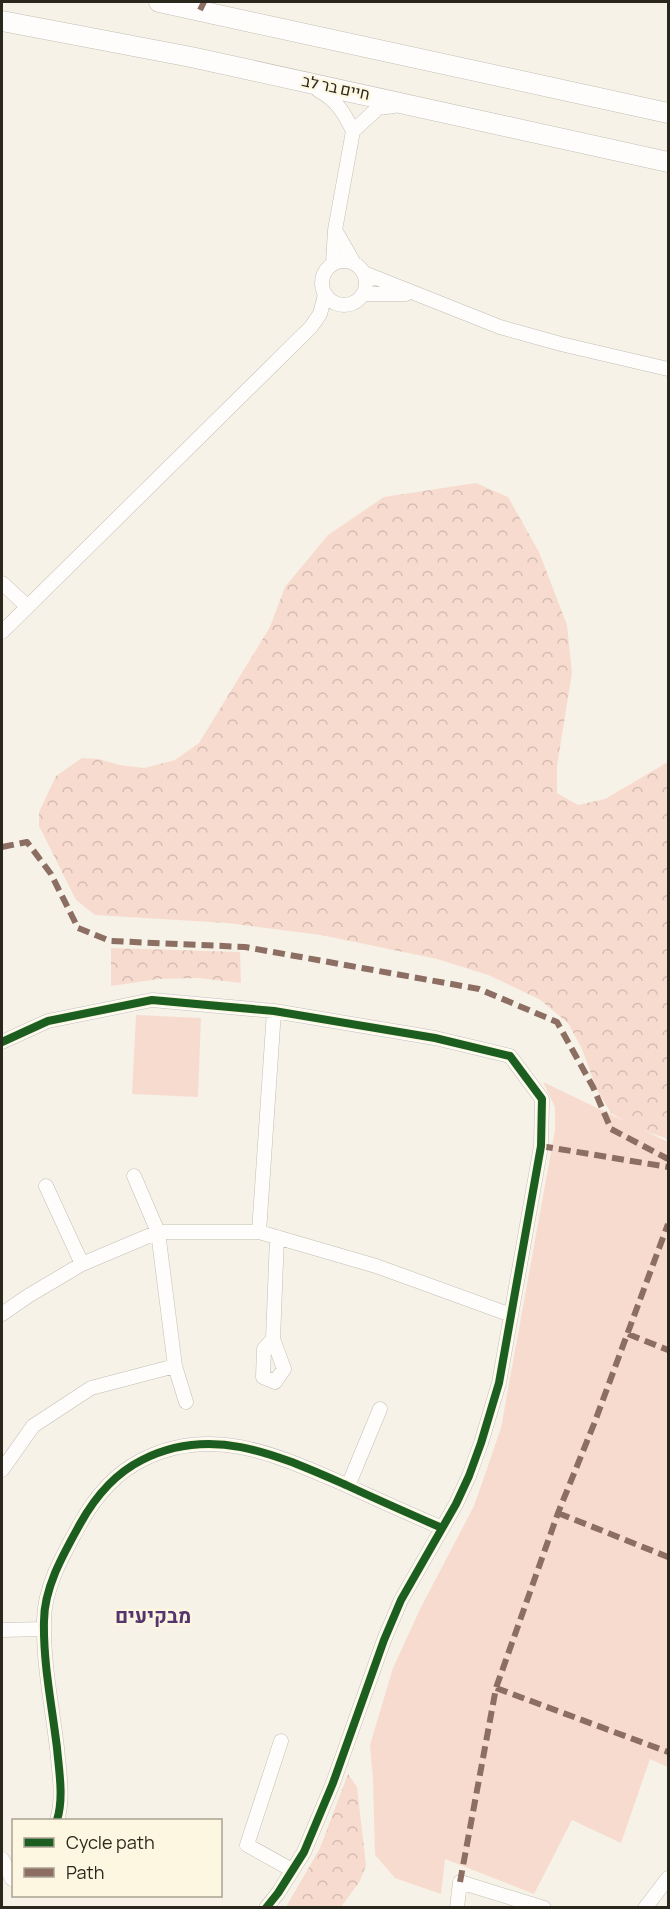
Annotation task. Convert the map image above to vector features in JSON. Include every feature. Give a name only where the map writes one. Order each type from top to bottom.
[{"type":"main road","points":[[159,2],[669,113]]},
{"type":"main road","name":"חיים בר לב","points":[[2,21],[298,79],[669,162]]},
{"type":"street","points":[[298,79],[331,96],[341,106],[353,131],[334,230],[333,263]]},
{"type":"street","points":[[353,131],[378,108],[424,106]]},
{"type":"street","points":[[334,230],[354,262],[364,273],[414,294],[523,334],[669,369]]},
{"type":"street","points":[[337,304],[325,295],[322,289],[323,274],[333,263],[347,260],[354,262]]},
{"type":"street","points":[[363,294],[366,280],[364,273]]},
{"type":"street","points":[[320,314],[337,304],[351,303],[363,294],[414,294]]},
{"type":"street","points":[[2,632],[311,327],[320,314],[325,295]]},
{"type":"street","points":[[2,583],[27,606]]},
{"type":"street","points":[[2,1042],[48,1021],[152,1000],[274,1011],[435,1038],[510,1056],[542,1099],[541,1146],[499,1383],[481,1443],[469,1476],[401,1600],[384,1640],[333,1783],[304,1852],[267,1908]]},
{"type":"street","points":[[259,1232],[274,1011]]},
{"type":"street","points":[[134,1176],[158,1232],[175,1366],[186,1402]]},
{"type":"street","points":[[46,1186],[82,1264]]},
{"type":"street","points":[[2,1314],[82,1264],[158,1232],[259,1232],[376,1266],[511,1315]]},
{"type":"street","points":[[273,1339],[277,1237]]},
{"type":"street","points":[[2,1470],[33,1426],[91,1388],[175,1366]]},
{"type":"street","points":[[348,1486],[380,1409]]},
{"type":"street","points":[[57,1819],[60,1790],[59,1764],[44,1629],[46,1602],[52,1582],[87,1510],[105,1486],[131,1466],[156,1453],[179,1445],[229,1444],[276,1456],[442,1528]]},
{"type":"street","points":[[2,1630],[44,1629]]},
{"type":"street","points":[[281,1741],[247,1845],[292,1870]]},
{"type":"street","points":[[2,1858],[9,1880]]},
{"type":"street","points":[[645,1908],[669,1878]]},
{"type":"street","points":[[457,1908],[460,1882],[544,1908]]},
{"type":"green space","points":[[476,483],[508,497],[539,552],[567,625],[572,673],[557,766],[557,793],[578,805],[605,799],[668,762],[668,1139],[636,1128],[611,1113],[597,1090],[582,1049],[568,1023],[539,999],[488,975],[437,959],[321,935],[227,923],[95,915],[76,900],[39,826],[39,812],[56,776],[82,758],[144,768],[175,760],[199,743],[270,627],[285,587],[328,535],[384,497]]},
{"type":"green space","points":[[111,948],[240,952],[241,983],[198,978],[159,979],[111,986]]},
{"type":"green space","points":[[136,1015],[201,1018],[198,1097],[132,1094]]},
{"type":"green space","points":[[543,1082],[668,1142],[668,1767],[650,1759],[621,1843],[572,1820],[534,1894],[445,1859],[441,1894],[395,1878],[375,1855],[370,1745],[393,1668],[420,1609],[474,1506],[501,1428],[555,1130],[555,1107]]},
{"type":"green space","points":[[348,1774],[357,1787],[366,1865],[360,1881],[341,1907],[286,1907],[320,1848]]},
{"type":"marked path","points":[[200,10],[204,2]]},
{"type":"marked path","points":[[2,847],[27,842],[51,874],[78,928],[110,941],[245,947],[479,989],[557,1022],[593,1087],[611,1129],[668,1159]]},
{"type":"marked path","points":[[541,1146],[668,1167]]},
{"type":"marked path","points":[[460,1882],[496,1688],[558,1513],[594,1424],[668,1224]]},
{"type":"marked path","points":[[628,1334],[668,1350]]},
{"type":"marked path","points":[[558,1513],[668,1557]]},
{"type":"marked path","points":[[496,1688],[668,1752]]},
{"type":"cycle path","points":[[2,1042],[48,1021],[152,1000],[274,1011],[435,1038],[510,1056],[542,1099],[541,1146],[499,1383],[481,1443],[456,1504],[401,1600],[384,1640],[333,1783],[304,1852],[266,1908]]},
{"type":"cycle path","points":[[57,1819],[60,1784],[45,1653],[44,1621],[47,1596],[56,1571],[80,1524],[99,1496],[123,1472],[142,1460],[168,1450],[194,1445],[220,1444],[246,1448],[296,1464],[442,1528]]},
{"type":"district","name":"מבקיעים","points":[[153,1616]]}]
